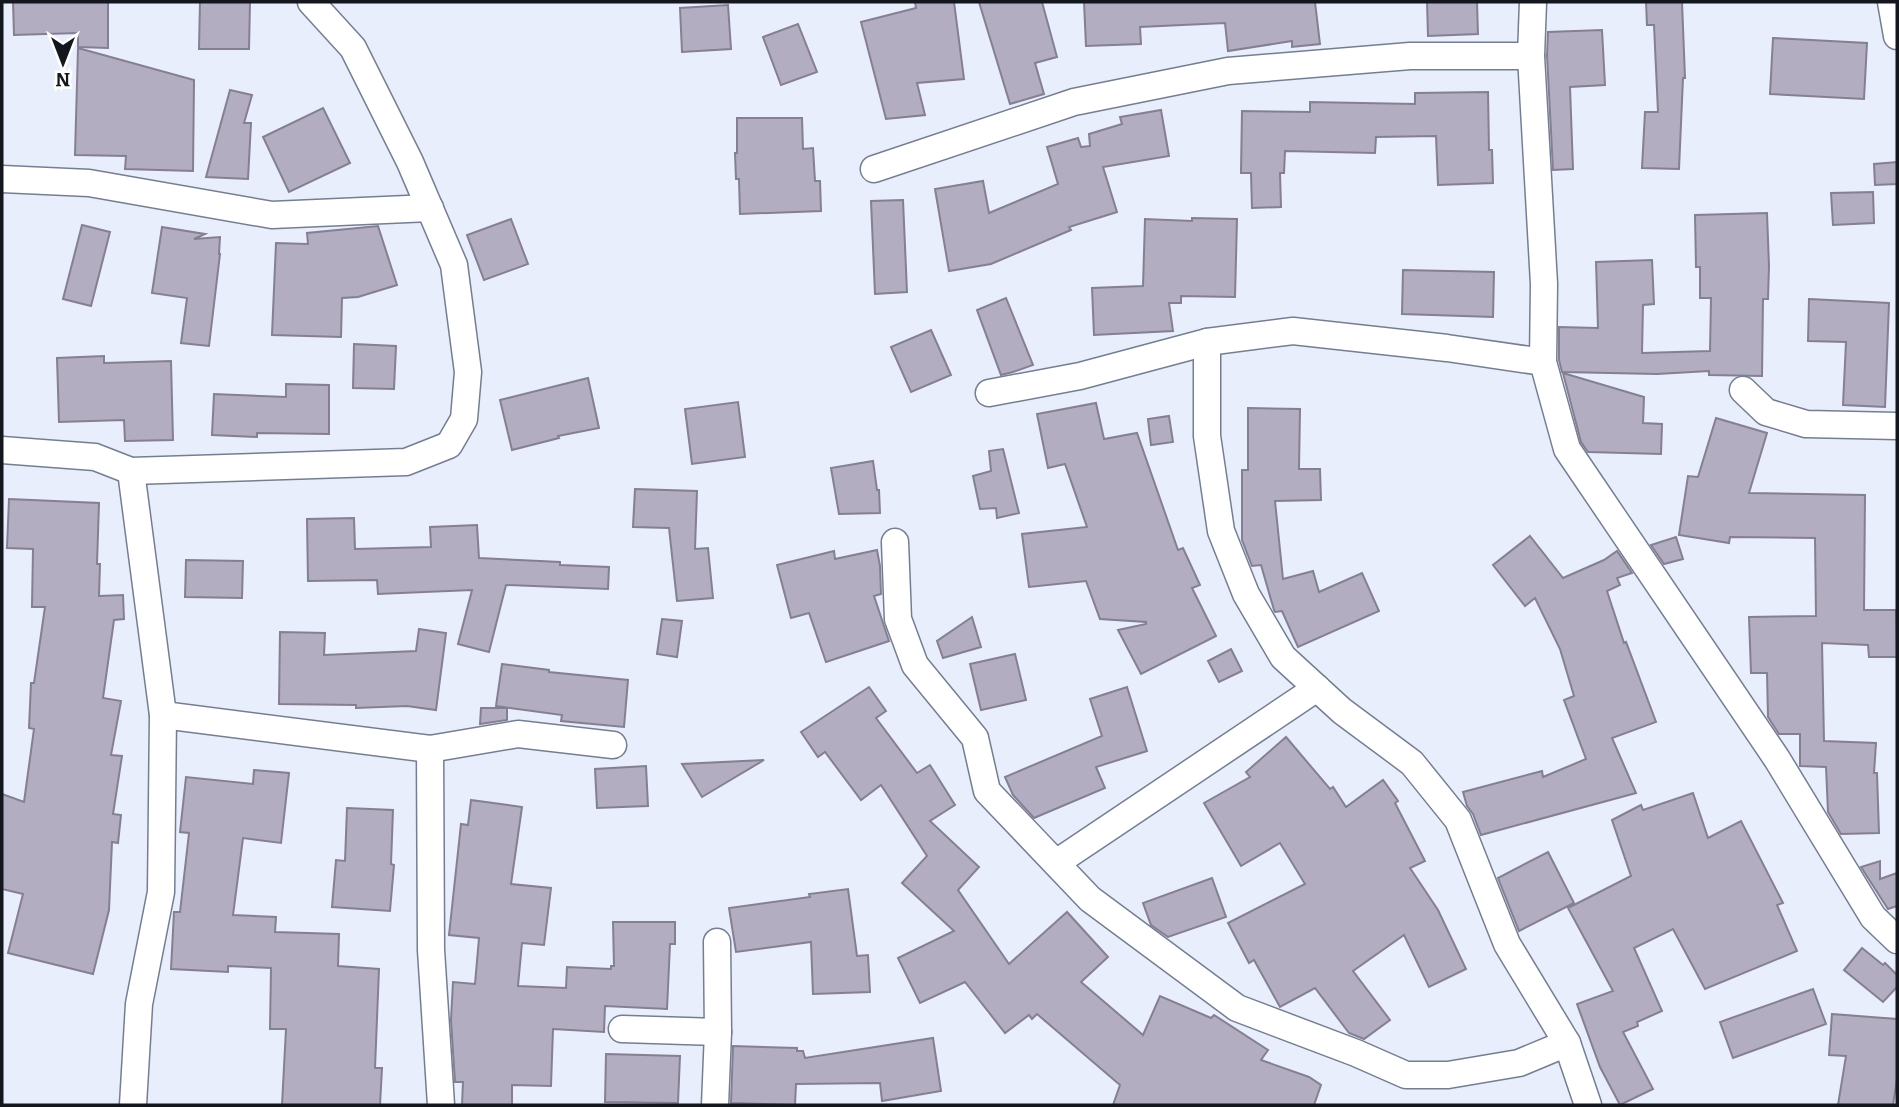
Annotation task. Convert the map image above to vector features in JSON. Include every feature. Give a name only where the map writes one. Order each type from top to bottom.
[{"type":"street","points":[[2,450],[95,457],[131,471],[406,462],[449,445],[464,419],[468,372],[454,265],[410,162],[353,48],[311,2]]},
{"type":"street","points":[[1534,2],[1531,56],[1544,284],[1542,362],[1567,449],[1777,759],[1873,917],[1897,940]]},
{"type":"street","points":[[1891,2],[1897,36]]},
{"type":"street","points":[[874,169],[1074,102],[1228,71],[1410,56],[1531,56]]},
{"type":"street","points":[[2,179],[89,183],[272,215],[430,208]]},
{"type":"street","points":[[989,393],[1080,376],[1207,342],[1293,331],[1447,348],[1542,362]]},
{"type":"street","points":[[1207,342],[1207,436],[1221,531],[1247,594],[1283,657],[1342,711],[1412,763],[1458,820],[1507,944],[1567,1042],[1588,1105]]},
{"type":"street","points":[[1744,390],[1766,412],[1806,424],[1897,426]]},
{"type":"street","points":[[131,471],[163,715],[161,892],[139,1004],[134,1105]]},
{"type":"street","points":[[895,542],[898,619],[915,665],[975,738],[987,791],[1090,899],[1237,1008],[1356,1053],[1406,1076],[1448,1076],[1519,1063],[1567,1042]]},
{"type":"street","points":[[1056,863],[1317,688]]},
{"type":"street","points":[[163,715],[430,749],[518,734],[612,746]]},
{"type":"street","points":[[430,749],[431,950],[441,1105]]},
{"type":"street","points":[[715,1105],[718,1032],[717,942]]},
{"type":"street","points":[[622,1029],[718,1032]]},
{"type":"building","points":[[13,2],[108,2],[108,48],[78,47],[78,33],[14,35]]},
{"type":"building","points":[[200,2],[250,2],[249,49],[199,49]]},
{"type":"building","points":[[915,2],[954,2],[964,79],[917,83],[925,115],[886,119],[861,22],[916,8]]},
{"type":"building","points":[[979,2],[1042,2],[1057,57],[1035,63],[1044,94],[1010,104]]},
{"type":"building","points":[[1084,2],[1315,2],[1320,44],[1292,47],[1292,41],[1228,51],[1225,23],[1140,27],[1141,44],[1086,46]]},
{"type":"building","points":[[1427,2],[1477,2],[1478,34],[1428,36]]},
{"type":"building","points":[[1646,2],[1682,2],[1685,78],[1679,169],[1642,168],[1645,112],[1658,112],[1654,25],[1647,25]]},
{"type":"building","points":[[728,5],[731,49],[682,52],[680,8]]},
{"type":"building","points":[[798,24],[817,72],[781,85],[763,37]]},
{"type":"building","points":[[1602,30],[1605,85],[1570,87],[1573,169],[1553,170],[1548,32]]},
{"type":"building","points":[[1773,38],[1867,43],[1864,99],[1770,94]]},
{"type":"building","points":[[78,48],[194,80],[193,171],[125,169],[126,156],[75,155]]},
{"type":"building","points":[[230,90],[252,95],[244,123],[251,123],[248,179],[206,177]]},
{"type":"building","points":[[1488,92],[1489,150],[1492,150],[1493,183],[1438,185],[1436,136],[1376,137],[1375,153],[1285,151],[1284,173],[1280,173],[1281,207],[1252,208],[1251,173],[1241,173],[1242,111],[1310,112],[1310,102],[1415,104],[1415,93]]},
{"type":"building","points":[[323,108],[350,163],[289,192],[263,137]]},
{"type":"building","points":[[1161,110],[1169,156],[1103,167],[1117,212],[1069,227],[1071,230],[991,264],[949,271],[935,189],[983,181],[989,213],[1058,184],[1047,147],[1078,138],[1081,147],[1090,146],[1089,134],[1122,124],[1120,117]]},
{"type":"building","points":[[737,118],[802,118],[803,149],[813,148],[815,181],[820,181],[821,211],[740,214],[735,153]]},
{"type":"building","points":[[1897,162],[1897,184],[1875,185],[1874,164]]},
{"type":"building","points":[[1873,192],[1874,223],[1833,225],[1831,193]]},
{"type":"building","points":[[903,200],[907,292],[875,294],[871,201]]},
{"type":"building","points":[[1767,213],[1768,299],[1763,299],[1762,376],[1709,375],[1709,371],[1657,374],[1562,372],[1559,360],[1559,327],[1598,328],[1596,262],[1652,260],[1654,304],[1643,305],[1642,353],[1710,351],[1711,298],[1700,298],[1700,267],[1696,267],[1695,215]]},
{"type":"building","points":[[1192,218],[1237,219],[1235,297],[1181,296],[1181,303],[1169,303],[1173,331],[1094,335],[1092,288],[1143,286],[1145,219],[1192,221]]},
{"type":"building","points":[[511,219],[528,264],[484,280],[467,235]]},
{"type":"building","points":[[82,225],[110,232],[91,306],[63,299]]},
{"type":"building","points":[[378,226],[397,285],[358,297],[342,298],[341,337],[272,335],[276,243],[308,244],[307,233]]},
{"type":"building","points":[[162,227],[205,234],[194,239],[220,237],[209,346],[181,343],[187,298],[152,293]]},
{"type":"building","points":[[1403,270],[1494,272],[1493,317],[1402,314]]},
{"type":"building","points":[[1006,298],[1033,365],[1001,375],[977,310]]},
{"type":"building","points":[[1809,299],[1889,303],[1885,407],[1843,405],[1846,342],[1808,341]]},
{"type":"building","points":[[931,330],[951,375],[911,392],[891,347]]},
{"type":"building","points":[[354,344],[396,346],[394,389],[353,388]]},
{"type":"building","points":[[104,356],[104,363],[171,361],[173,440],[125,441],[124,420],[59,422],[57,358]]},
{"type":"building","points":[[1563,373],[1644,397],[1643,423],[1662,424],[1661,454],[1588,452],[1581,442]]},
{"type":"building","points":[[588,378],[599,428],[558,436],[559,438],[512,450],[500,400]]},
{"type":"building","points":[[286,384],[329,385],[329,434],[257,433],[257,437],[212,435],[214,394],[286,397]]},
{"type":"building","points":[[738,402],[745,457],[692,464],[685,409]]},
{"type":"building","points":[[1096,403],[1104,439],[1137,433],[1178,550],[1183,548],[1200,585],[1192,588],[1216,636],[1141,674],[1118,630],[1146,622],[1100,619],[1086,581],[1029,587],[1022,534],[1087,527],[1065,464],[1048,468],[1037,414]]},
{"type":"building","points":[[1248,408],[1300,409],[1299,469],[1320,469],[1321,500],[1275,501],[1283,579],[1313,571],[1319,592],[1362,573],[1379,611],[1298,647],[1282,611],[1274,610],[1261,565],[1252,566],[1242,540],[1242,470],[1248,470]]},
{"type":"building","points":[[1169,416],[1173,442],[1151,445],[1148,419]]},
{"type":"building","points":[[1716,418],[1767,433],[1749,493],[1865,495],[1864,610],[1896,610],[1897,657],[1869,657],[1868,645],[1822,643],[1824,741],[1876,743],[1874,773],[1877,773],[1879,833],[1841,834],[1828,812],[1826,767],[1800,766],[1800,734],[1779,734],[1768,717],[1767,673],[1751,673],[1749,617],[1816,616],[1815,538],[1730,537],[1729,543],[1679,535],[1688,476],[1698,477]]},
{"type":"building","points":[[1003,449],[1019,513],[997,518],[996,508],[980,509],[973,476],[991,471],[989,451]]},
{"type":"building","points":[[873,461],[880,513],[839,514],[831,468]]},
{"type":"building","points":[[635,489],[697,491],[695,549],[708,548],[713,598],[677,601],[669,528],[633,527]]},
{"type":"building","points":[[9,499],[99,503],[99,596],[123,595],[124,619],[114,620],[103,698],[121,701],[111,755],[122,756],[113,814],[121,815],[118,843],[112,842],[109,910],[93,974],[8,953],[23,894],[2,889],[2,794],[24,802],[34,729],[29,728],[31,683],[34,683],[45,607],[32,607],[33,549],[7,548]]},
{"type":"building","points":[[354,518],[355,549],[431,547],[430,527],[477,525],[479,558],[609,567],[608,589],[506,585],[489,652],[458,644],[472,590],[378,594],[377,580],[308,581],[307,519]]},
{"type":"building","points":[[1530,536],[1563,578],[1604,560],[1617,551],[1632,573],[1617,578],[1620,585],[1607,591],[1624,643],[1626,642],[1656,722],[1612,738],[1636,793],[1481,835],[1463,792],[1542,771],[1543,777],[1586,759],[1564,700],[1574,696],[1560,649],[1535,598],[1525,606],[1493,565]]},
{"type":"building","points":[[1676,537],[1683,559],[1664,564],[1651,545]]},
{"type":"building","points":[[877,550],[881,594],[874,596],[889,641],[826,662],[809,613],[791,618],[777,565],[834,551],[835,559]]},
{"type":"building","points":[[186,560],[243,561],[242,598],[185,597]]},
{"type":"building","points":[[972,617],[981,647],[943,658],[937,641]]},
{"type":"building","points":[[662,619],[682,621],[677,657],[657,654]]},
{"type":"building","points":[[419,629],[446,633],[436,710],[407,706],[356,708],[356,705],[279,704],[280,632],[325,633],[324,655],[416,651]]},
{"type":"building","points":[[1231,649],[1242,671],[1219,682],[1208,661]]},
{"type":"building","points":[[1015,654],[1026,700],[981,710],[970,664]]},
{"type":"building","points":[[502,664],[628,680],[624,727],[561,721],[562,715],[496,706]]},
{"type":"building","points":[[869,687],[886,711],[876,718],[917,773],[930,765],[955,805],[930,821],[979,867],[958,890],[1009,964],[1067,912],[1108,957],[1081,982],[1143,1035],[1160,996],[1211,1018],[1214,1015],[1268,1050],[1261,1060],[1309,1077],[1321,1085],[1314,1105],[1113,1105],[1120,1085],[1037,1014],[1032,1019],[1029,1015],[1005,1033],[965,982],[920,1003],[898,958],[954,931],[902,883],[927,856],[881,785],[861,800],[825,752],[818,757],[801,732]]},
{"type":"building","points":[[1127,687],[1147,751],[1096,767],[1105,788],[1034,818],[1013,795],[1005,777],[1102,736],[1090,699]]},
{"type":"building","points":[[481,708],[507,708],[507,720],[480,724]]},
{"type":"building","points":[[1286,737],[1330,789],[1333,787],[1346,807],[1383,780],[1398,801],[1395,803],[1425,861],[1410,868],[1438,910],[1466,969],[1429,987],[1404,935],[1353,971],[1390,1020],[1364,1039],[1349,1033],[1315,988],[1280,1007],[1254,960],[1249,963],[1228,923],[1305,884],[1280,843],[1241,866],[1204,803],[1250,777],[1246,772]]},
{"type":"building","points":[[764,760],[702,797],[682,764]]},
{"type":"building","points":[[646,766],[648,806],[597,808],[595,769]]},
{"type":"building","points":[[254,770],[289,773],[281,843],[243,838],[233,915],[276,917],[275,932],[339,934],[338,966],[379,969],[375,1068],[382,1068],[380,1105],[282,1105],[286,1029],[270,1029],[271,968],[228,966],[228,972],[171,969],[174,912],[180,912],[189,833],[180,832],[186,777],[253,784]]},
{"type":"building","points":[[1693,793],[1708,838],[1741,821],[1783,903],[1777,905],[1797,951],[1705,989],[1673,929],[1634,948],[1662,1011],[1637,1022],[1638,1026],[1623,1032],[1653,1089],[1620,1105],[1600,1067],[1577,1004],[1613,991],[1568,908],[1631,876],[1612,820],[1641,805],[1643,810]]},
{"type":"building","points":[[471,800],[522,807],[511,884],[551,888],[544,945],[522,943],[518,986],[566,988],[567,967],[611,969],[611,966],[614,966],[613,922],[675,922],[675,944],[670,944],[667,1009],[605,1006],[604,1032],[553,1029],[551,1086],[512,1085],[512,1105],[462,1105],[463,1082],[455,1082],[451,1020],[453,982],[475,984],[479,938],[449,935],[461,824],[468,825]]},
{"type":"building","points":[[347,808],[393,810],[391,864],[394,865],[390,911],[332,907],[336,860],[345,861]]},
{"type":"building","points":[[1548,852],[1574,903],[1519,931],[1498,878]]},
{"type":"building","points":[[1880,861],[1880,879],[1897,873],[1897,906],[1888,909],[1861,867]]},
{"type":"building","points":[[1212,878],[1226,917],[1168,937],[1151,925],[1143,903]]},
{"type":"building","points":[[848,889],[857,956],[868,955],[870,992],[813,994],[811,942],[736,952],[729,908]]},
{"type":"building","points":[[1862,948],[1883,965],[1885,963],[1897,975],[1897,987],[1883,1002],[1844,970]]},
{"type":"building","points":[[1813,989],[1826,1024],[1733,1058],[1720,1022]]},
{"type":"building","points":[[1832,1014],[1897,1019],[1897,1079],[1893,1105],[1838,1105],[1846,1056],[1829,1055]]},
{"type":"building","points":[[933,1038],[941,1091],[882,1101],[880,1083],[796,1084],[795,1105],[731,1103],[733,1046],[797,1048],[797,1051],[803,1051],[805,1058]]},
{"type":"building","points":[[606,1054],[680,1056],[678,1103],[605,1102]]}]
